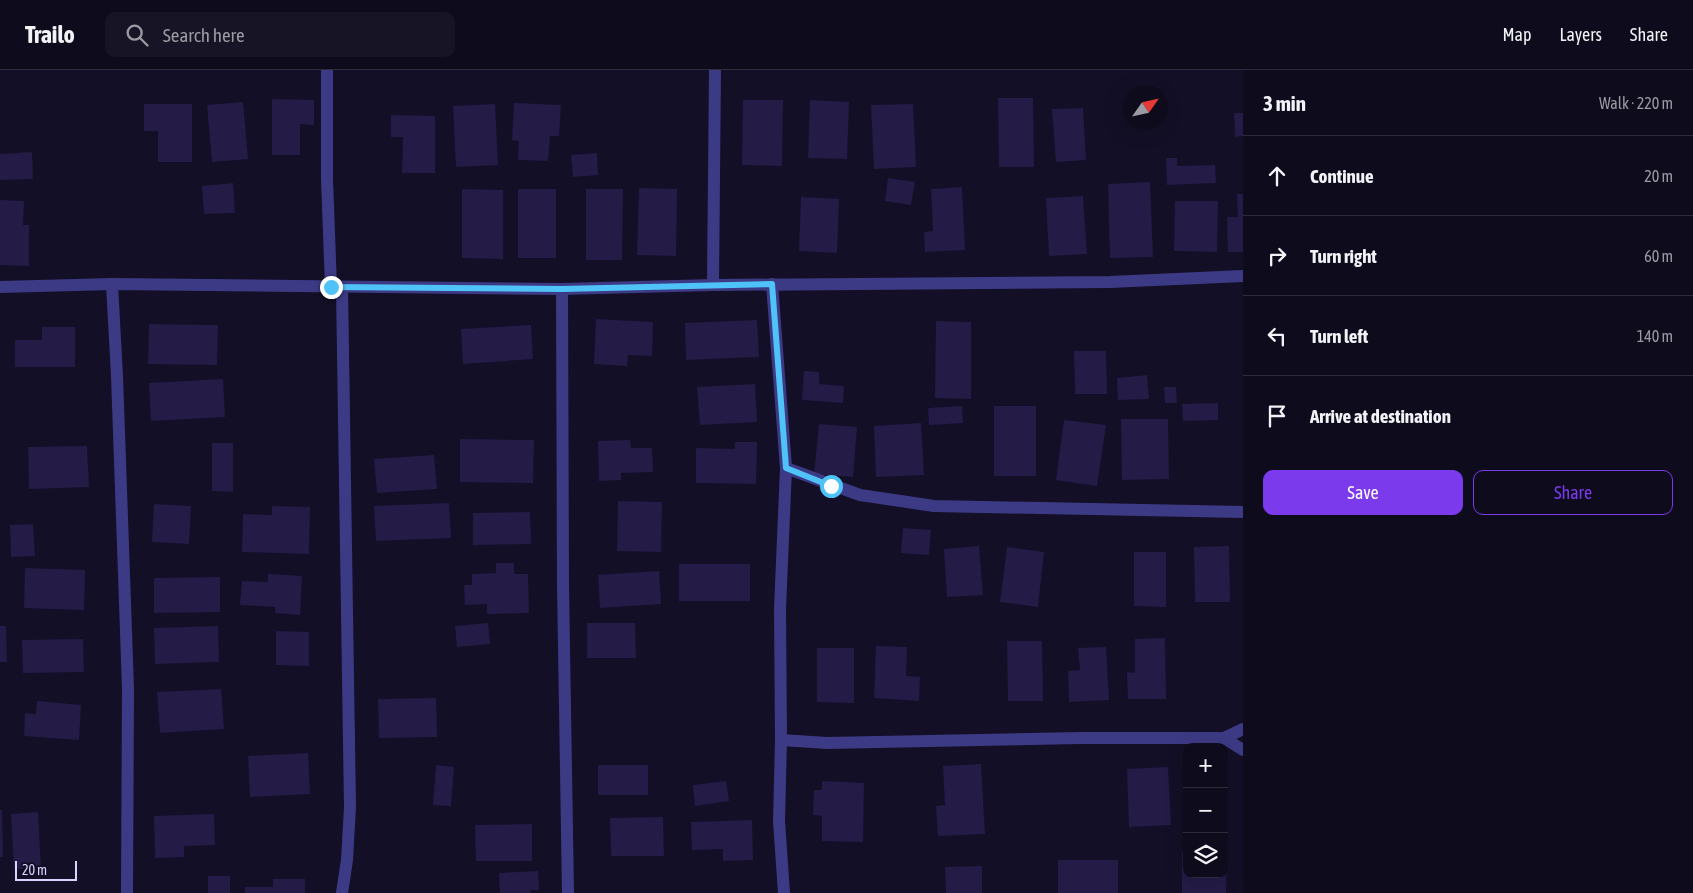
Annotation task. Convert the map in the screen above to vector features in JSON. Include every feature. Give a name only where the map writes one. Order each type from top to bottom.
[{"type":"street","points":[[327,70],[327,179],[337,287],[350,807],[347,860],[342,893]]},
{"type":"street","points":[[713,285],[715,70]]},
{"type":"street","points":[[0,287],[112,284],[562,289],[772,284],[1110,282],[1243,276]]},
{"type":"street","points":[[112,284],[128,688],[126,893]]},
{"type":"street","points":[[772,284],[786,468],[780,609],[781,740],[779,821],[784,893]]},
{"type":"street","points":[[562,289],[563,575],[568,893]]},
{"type":"street","points":[[786,468],[860,495],[934,506],[1243,512]]},
{"type":"street","points":[[781,740],[827,743],[1081,738],[1224,738],[1243,729]]},
{"type":"street","points":[[1224,738],[1243,750]]},
{"type":"building","points":[[998,98],[1033,98],[1034,167],[999,167]]},
{"type":"building","points":[[272,99],[314,100],[314,125],[300,124],[300,155],[272,155]]},
{"type":"building","points":[[743,100],[783,100],[782,166],[742,165]]},
{"type":"building","points":[[810,100],[849,102],[847,159],[808,158]]},
{"type":"building","points":[[243,102],[248,159],[212,162],[207,105]]},
{"type":"building","points":[[514,103],[561,105],[559,136],[550,136],[548,161],[518,160],[519,141],[512,140]]},
{"type":"building","points":[[144,104],[192,104],[192,162],[158,162],[158,131],[144,131]]},
{"type":"building","points":[[495,104],[498,165],[456,167],[453,106]]},
{"type":"building","points":[[913,104],[916,167],[874,169],[871,105]]},
{"type":"building","points":[[1083,108],[1086,160],[1056,162],[1052,109]]},
{"type":"building","points":[[1234,113],[1243,113],[1243,136],[1235,137]]},
{"type":"building","points":[[391,115],[435,116],[435,173],[402,173],[403,137],[391,137]]},
{"type":"building","points":[[32,152],[33,179],[0,180],[0,154]]},
{"type":"building","points":[[597,153],[598,175],[573,177],[571,155]]},
{"type":"building","points":[[1166,158],[1177,158],[1177,166],[1215,165],[1216,183],[1167,185]]},
{"type":"building","points":[[888,178],[915,182],[911,205],[885,201]]},
{"type":"building","points":[[1150,182],[1153,257],[1110,258],[1108,184]]},
{"type":"building","points":[[233,183],[235,213],[204,214],[202,186]]},
{"type":"building","points":[[962,187],[965,250],[925,252],[924,232],[933,231],[931,189]]},
{"type":"building","points":[[639,188],[677,189],[676,256],[637,255]]},
{"type":"building","points":[[462,189],[503,190],[503,259],[462,258]]},
{"type":"building","points":[[518,189],[556,189],[556,258],[518,258]]},
{"type":"building","points":[[586,189],[623,189],[622,260],[586,260]]},
{"type":"building","points":[[1237,194],[1243,194],[1243,252],[1228,252],[1227,217],[1238,217]]},
{"type":"building","points":[[1083,196],[1087,254],[1049,256],[1046,198]]},
{"type":"building","points":[[801,197],[839,199],[837,253],[799,251]]},
{"type":"building","points":[[0,200],[24,201],[23,225],[29,225],[29,266],[0,265]]},
{"type":"building","points":[[1175,201],[1218,201],[1217,252],[1174,251]]},
{"type":"building","points":[[596,319],[653,322],[652,356],[628,355],[627,366],[594,364]]},
{"type":"building","points":[[757,320],[759,357],[686,360],[685,323]]},
{"type":"building","points":[[936,321],[971,322],[971,399],[935,398]]},
{"type":"building","points":[[149,324],[218,325],[217,365],[148,364]]},
{"type":"building","points":[[531,325],[533,359],[463,364],[461,329]]},
{"type":"building","points":[[42,327],[75,327],[75,367],[15,367],[15,340],[42,340]]},
{"type":"building","points":[[1074,351],[1106,351],[1107,394],[1075,394]]},
{"type":"building","points":[[804,371],[819,372],[819,384],[844,386],[843,403],[802,400]]},
{"type":"building","points":[[1147,375],[1149,399],[1118,400],[1117,378]]},
{"type":"building","points":[[223,379],[225,417],[151,421],[149,383]]},
{"type":"building","points":[[755,384],[757,422],[700,425],[697,387]]},
{"type":"building","points":[[1164,387],[1176,387],[1177,403],[1165,403]]},
{"type":"building","points":[[1218,403],[1218,420],[1183,421],[1182,404]]},
{"type":"building","points":[[962,406],[963,423],[929,425],[928,408]]},
{"type":"building","points":[[994,406],[1036,406],[1036,476],[994,476]]},
{"type":"building","points":[[1121,419],[1168,419],[1169,479],[1122,480]]},
{"type":"building","points":[[1064,420],[1106,425],[1097,486],[1056,480]]},
{"type":"building","points":[[921,423],[924,475],[876,477],[874,426]]},
{"type":"building","points":[[819,424],[857,427],[853,477],[814,474]]},
{"type":"building","points":[[460,439],[534,440],[533,483],[460,482]]},
{"type":"building","points":[[630,440],[631,448],[652,448],[653,472],[621,473],[621,480],[599,481],[598,441]]},
{"type":"building","points":[[735,442],[757,442],[756,484],[696,483],[696,448],[735,449]]},
{"type":"building","points":[[212,443],[233,443],[233,492],[212,491]]},
{"type":"building","points":[[87,446],[89,487],[29,489],[28,447]]},
{"type":"building","points":[[434,455],[437,489],[377,493],[374,459]]},
{"type":"building","points":[[618,501],[662,502],[661,552],[617,551]]},
{"type":"building","points":[[449,503],[451,538],[376,541],[374,506]]},
{"type":"building","points":[[154,504],[191,506],[189,544],[152,542]]},
{"type":"building","points":[[272,506],[310,507],[309,554],[242,552],[243,514],[272,515]]},
{"type":"building","points":[[530,512],[531,544],[473,545],[473,513]]},
{"type":"building","points":[[33,524],[35,556],[11,557],[10,525]]},
{"type":"building","points":[[903,528],[931,530],[929,555],[901,553]]},
{"type":"building","points":[[979,546],[983,595],[947,597],[944,549]]},
{"type":"building","points":[[1229,546],[1230,602],[1195,602],[1194,547]]},
{"type":"building","points":[[1007,547],[1044,552],[1038,607],[1000,602]]},
{"type":"building","points":[[1134,552],[1166,552],[1166,607],[1134,606]]},
{"type":"building","points":[[496,563],[514,563],[514,574],[528,574],[529,613],[487,614],[487,604],[465,605],[464,585],[472,585],[472,574],[496,573]]},
{"type":"building","points":[[679,564],[750,564],[750,601],[679,601]]},
{"type":"building","points":[[25,568],[85,570],[84,610],[24,608]]},
{"type":"building","points":[[659,571],[661,604],[600,608],[598,575]]},
{"type":"building","points":[[268,574],[302,576],[300,615],[275,613],[275,607],[240,605],[242,581],[268,582]]},
{"type":"building","points":[[220,577],[220,612],[154,613],[154,578]]},
{"type":"building","points":[[488,623],[490,644],[457,647],[455,626]]},
{"type":"building","points":[[587,623],[635,623],[636,658],[587,658]]},
{"type":"building","points":[[0,626],[6,626],[7,662],[0,662]]},
{"type":"building","points":[[218,626],[219,662],[155,664],[154,628]]},
{"type":"building","points":[[276,631],[309,632],[309,666],[276,665]]},
{"type":"building","points":[[1165,638],[1166,699],[1128,699],[1127,672],[1135,673],[1135,639]]},
{"type":"building","points":[[83,639],[84,672],[23,673],[22,640]]},
{"type":"building","points":[[1007,641],[1042,641],[1043,701],[1008,701]]},
{"type":"building","points":[[876,646],[907,647],[906,676],[920,677],[919,701],[874,698]]},
{"type":"building","points":[[1106,647],[1109,700],[1069,702],[1068,671],[1080,670],[1078,648]]},
{"type":"building","points":[[817,648],[854,648],[854,703],[817,702]]},
{"type":"building","points":[[221,689],[224,729],[160,733],[157,692]]},
{"type":"building","points":[[436,698],[437,737],[379,738],[378,699]]},
{"type":"building","points":[[37,701],[81,705],[79,740],[24,736],[25,713],[36,714]]},
{"type":"building","points":[[308,753],[310,794],[250,797],[248,756]]},
{"type":"building","points":[[981,764],[985,834],[938,836],[936,806],[945,805],[943,766]]},
{"type":"building","points":[[436,765],[454,767],[451,806],[433,805]]},
{"type":"building","points":[[598,765],[648,765],[648,795],[598,795]]},
{"type":"building","points":[[1168,767],[1171,825],[1129,827],[1127,769]]},
{"type":"building","points":[[726,781],[729,801],[695,806],[693,785]]},
{"type":"building","points":[[822,781],[864,783],[863,842],[822,841],[822,816],[813,815],[814,790],[822,790]]},
{"type":"building","points":[[0,810],[2,810],[3,857],[0,857]]},
{"type":"building","points":[[38,812],[41,868],[14,869],[11,814]]},
{"type":"building","points":[[214,814],[215,845],[184,846],[184,857],[155,858],[154,816]]},
{"type":"building","points":[[663,817],[664,856],[611,856],[610,818]]},
{"type":"building","points":[[752,820],[753,860],[723,861],[723,849],[692,850],[691,822]]},
{"type":"building","points":[[532,824],[532,861],[476,861],[475,825]]},
{"type":"building","points":[[1182,853],[1183,878],[1226,878],[1226,893],[1182,893]]},
{"type":"building","points":[[1058,860],[1118,860],[1118,893],[1058,893]]},
{"type":"building","points":[[982,866],[982,893],[946,893],[945,867]]},
{"type":"building","points":[[538,871],[539,890],[530,890],[530,893],[500,893],[499,873]]},
{"type":"building","points":[[208,876],[230,876],[230,893],[208,893]]},
{"type":"building","points":[[273,879],[305,879],[305,893],[245,893],[245,887],[273,887]]},
{"type":"route","points":[[331,287],[562,289],[772,284],[786,468],[831,486]]}]
